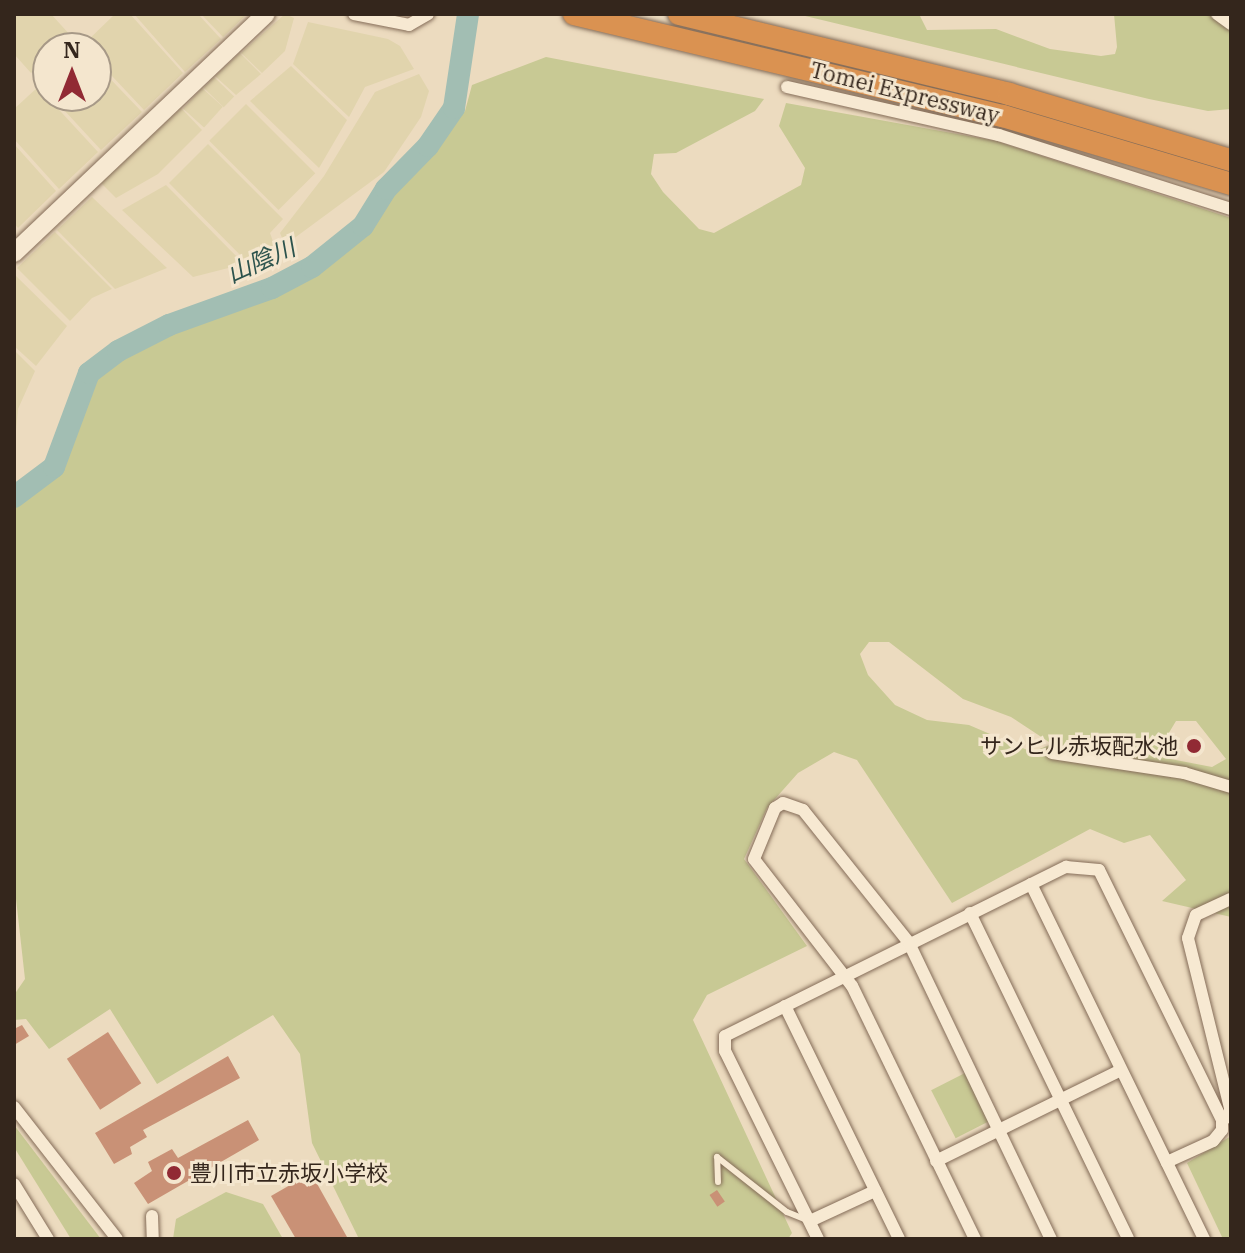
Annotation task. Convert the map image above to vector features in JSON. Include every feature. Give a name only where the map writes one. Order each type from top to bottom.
[{"type":"highway","name":"Tomei Expressway","points":[[574,14],[1003,116],[1231,184]]},
{"type":"highway","name":"Tomei Expressway","points":[[679,14],[1009,94],[1231,160]]},
{"type":"main road","points":[[14,253],[266,14]]},
{"type":"street","points":[[354,14],[409,25],[428,14]]},
{"type":"street","points":[[1217,14],[1231,24]]},
{"type":"street","points":[[787,87],[999,135],[1231,209]]},
{"type":"street","points":[[1052,753],[1184,773],[1231,787]]},
{"type":"street","points":[[975,1239],[844,976],[754,859],[775,808],[783,803],[803,810],[909,943],[1051,1239]]},
{"type":"street","points":[[818,1239],[723,1043],[731,1031],[1066,867],[1099,870],[1222,1120],[1222,1130],[1213,1141],[1167,1162]]},
{"type":"street","points":[[1031,884],[1204,1239]]},
{"type":"street","points":[[1222,1120],[1230,1108],[1188,938],[1196,915],[1231,899]]},
{"type":"street","points":[[970,913],[1128,1239]]},
{"type":"street","points":[[785,1006],[899,1239]]},
{"type":"street","points":[[936,1161],[1121,1070]]},
{"type":"street","points":[[14,1107],[117,1239]]},
{"type":"street","points":[[14,1184],[48,1239]]},
{"type":"street","points":[[810,1221],[875,1191]]},
{"type":"street","points":[[152,1216],[153,1239]]},
{"type":"lane","points":[[718,1182],[717,1157],[787,1212],[810,1221]]},
{"type":"shaded area","points":[[14,14],[51,14],[67,32],[32,32],[31,73],[14,54]]},
{"type":"shaded area","points":[[115,14],[130,14],[183,73],[144,110],[112,76],[112,32],[96,32]]},
{"type":"shaded area","points":[[134,14],[198,14],[221,39],[185,72]]},
{"type":"shaded area","points":[[201,14],[247,14],[223,37]]},
{"type":"shaded area","points":[[285,14],[294,18],[285,51],[262,73],[241,53]]},
{"type":"shaded area","points":[[308,22],[388,39],[400,46],[414,69],[365,87],[349,117],[293,64]]},
{"type":"shaded area","points":[[240,53],[261,74],[236,95],[215,76]]},
{"type":"shaded area","points":[[291,66],[347,120],[319,168],[250,101]]},
{"type":"shaded area","points":[[419,74],[429,91],[421,117],[384,172],[285,245],[280,233],[324,176],[375,92]]},
{"type":"shaded area","points":[[214,77],[234,96],[224,107],[204,88]]},
{"type":"shaded area","points":[[112,81],[142,112],[101,150],[66,112],[112,112]]},
{"type":"shaded area","points":[[202,88],[223,107],[204,128],[183,109]]},
{"type":"shaded area","points":[[32,92],[32,112],[61,112],[98,152],[59,189],[14,139],[14,109]]},
{"type":"shaded area","points":[[246,104],[315,173],[279,210],[209,141]]},
{"type":"shaded area","points":[[181,108],[202,130],[158,174],[116,198],[101,183]]},
{"type":"shaded area","points":[[14,144],[56,191],[18,228],[14,223]]},
{"type":"shaded area","points":[[208,144],[283,219],[270,233],[276,250],[248,263],[169,183]]},
{"type":"shaded area","points":[[166,185],[244,264],[193,277],[122,210]]},
{"type":"shaded area","points":[[92,197],[167,268],[115,289],[57,230]]},
{"type":"shaded area","points":[[55,232],[112,289],[92,298],[70,321],[17,268]]},
{"type":"shaded area","points":[[14,274],[67,326],[36,366],[14,346]]},
{"type":"shaded area","points":[[14,350],[35,371],[18,409],[16,430]]},
{"type":"green space","points":[[797,14],[919,14],[927,30],[996,29],[1050,49],[1101,56],[1115,54],[1114,14],[1212,14],[1231,28],[1231,109],[1208,111],[1149,99]]},
{"type":"green space","points":[[546,57],[764,99],[755,111],[676,153],[654,154],[651,174],[663,192],[699,229],[714,233],[801,185],[805,168],[779,126],[786,103],[996,141],[1231,218],[1231,917],[1162,901],[1186,880],[1150,835],[1124,843],[1090,829],[952,903],[857,760],[834,752],[798,773],[767,808],[744,859],[807,946],[707,995],[693,1020],[792,1233],[788,1239],[359,1239],[312,1143],[300,1054],[273,1015],[157,1084],[110,1009],[49,1049],[26,1019],[14,1020],[14,995],[25,979],[14,881],[14,503],[65,458],[95,373],[176,329],[272,296],[325,269],[367,233],[392,195],[465,111],[472,85]],"holes":[[[869,642],[889,642],[963,699],[1011,717],[1052,744],[1032,752],[969,725],[927,720],[895,705],[868,675],[860,654]],[[1176,721],[1196,721],[1226,759],[1212,767],[1155,756]]]},
{"type":"green space","points":[[965,1073],[990,1121],[956,1138],[931,1090]]},
{"type":"green space","points":[[14,1125],[101,1239],[71,1239],[14,1147]]},
{"type":"green space","points":[[1231,1136],[1231,1239],[1223,1239],[1187,1163]]},
{"type":"green space","points":[[226,1192],[263,1204],[283,1239],[173,1239],[176,1219]]},
{"type":"building","name":"サンヒル赤坂配水池","points":[[1194,739],[1201,746],[1194,753],[1187,746]]},
{"type":"building","points":[[22,1025],[29,1036],[14,1045],[14,1029]]},
{"type":"building","points":[[108,1032],[141,1083],[100,1110],[67,1059]]},
{"type":"building","points":[[228,1056],[240,1078],[143,1130],[147,1137],[130,1147],[132,1154],[114,1164],[95,1133]]},
{"type":"building","points":[[248,1120],[259,1140],[148,1204],[134,1183],[152,1171],[148,1162],[172,1149],[178,1158]]},
{"type":"building","points":[[311,1173],[347,1237],[296,1239],[271,1196]]},
{"type":"building","points":[[717,1190],[725,1202],[717,1207],[710,1195]]},
{"type":"waterway","name":"山陰川","points":[[14,497],[54,467],[89,373],[118,351],[169,325],[272,288],[312,267],[363,226],[386,189],[428,146],[454,108],[468,14]]},
{"type":"place","name":"サンヒル赤坂配水池","points":[[1194,746]]},
{"type":"place","name":"豊川市立赤坂小学校","points":[[174,1173]]}]
